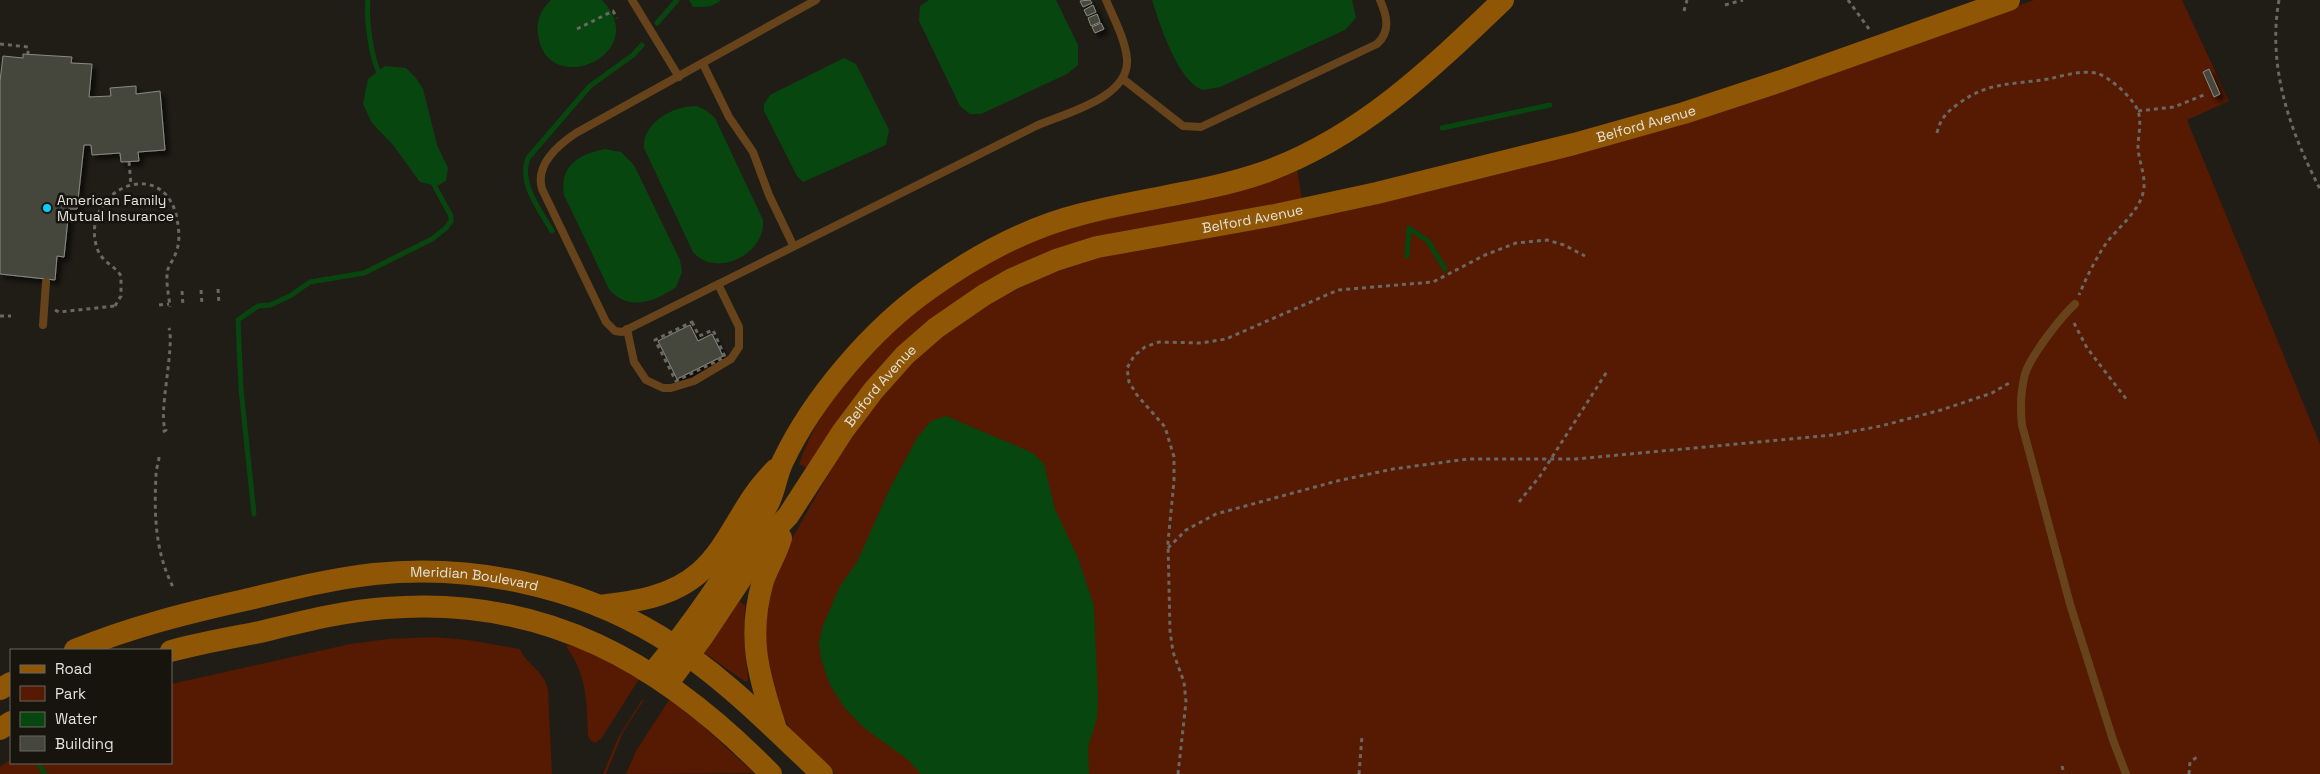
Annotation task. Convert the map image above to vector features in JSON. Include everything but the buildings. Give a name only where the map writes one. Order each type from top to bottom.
[{"type":"main road","name":"Belford Avenue","points":[[681,652],[768,504],[784,459],[826,391],[856,355],[899,312],[960,268],[1005,243],[1063,219],[1227,184],[1281,166],[1326,144],[1396,98],[1436,64],[1503,0]]},
{"type":"main road","name":"Belford Avenue","points":[[660,678],[770,535],[788,516],[849,422],[901,359],[925,337],[966,306],[998,287],[1033,270],[1097,247],[1275,215],[1377,194],[1574,144],[1684,113],[1781,81],[2009,0]]},
{"type":"main road","points":[[597,606],[653,597],[674,589],[696,576],[718,552],[756,493],[784,459]]},
{"type":"main road","points":[[776,731],[760,681],[755,629],[763,580],[780,542],[788,516]]},
{"type":"main road","name":"Meridian Boulevard","points":[[78,649],[132,628],[168,618],[302,587],[374,574],[424,572],[496,578],[567,594],[632,622],[725,682],[822,774]]},
{"type":"main road","points":[[172,652],[360,611],[398,607],[454,607],[513,616],[578,636],[614,651],[660,678],[716,720],[771,774]]},
{"type":"lane","points":[[632,0],[679,77]]},
{"type":"lane","points":[[816,0],[571,136],[557,148],[541,172],[542,189],[606,322],[617,332],[627,329],[1036,126],[1106,96],[1123,79],[1127,68],[1125,51],[1106,0]]},
{"type":"lane","points":[[1123,79],[1183,126],[1201,127],[1378,44],[1384,36],[1387,27],[1386,14],[1380,0]]},
{"type":"lane","points":[[703,64],[729,117],[753,152],[769,195],[793,245]]},
{"type":"lane","points":[[43,325],[46,282]]},
{"type":"lane","points":[[627,329],[634,362],[646,380],[663,388],[671,388],[694,381],[731,359],[737,352],[740,341],[739,327],[718,284]]},
{"type":"lane","points":[[2075,304],[2056,324],[2027,368],[2021,406],[2024,437],[2070,604],[2117,752],[2126,774]]},
{"type":"path","points":[[1684,11],[1687,0]]},
{"type":"path","points":[[1724,0],[1725,6],[1743,0]]},
{"type":"path","points":[[1848,0],[1871,32]]},
{"type":"path","points":[[2280,0],[2276,46],[2281,87],[2294,131],[2320,189]]},
{"type":"path","points":[[578,29],[613,11],[617,18]]},
{"type":"path","points":[[0,44],[28,47],[28,54]]},
{"type":"path","points":[[1937,133],[1944,115],[1980,90],[1999,84],[2094,73],[2106,77],[2131,100],[2138,111],[2139,156],[2144,181],[2143,194],[2133,211],[2102,250],[2075,304],[2073,317],[2079,334],[2127,400]]},
{"type":"path","points":[[2138,111],[2174,107],[2206,94]]},
{"type":"path","points":[[129,162],[131,185]]},
{"type":"path","points":[[53,312],[116,307],[121,296],[121,276],[104,261],[98,252],[94,239],[95,226],[104,201],[114,192],[131,185],[145,184],[158,189],[169,199],[175,212],[179,239],[176,253],[168,269],[169,305],[159,305]]},
{"type":"path","points":[[1178,774],[1186,697],[1170,636],[1168,548],[1169,518],[1174,481],[1174,457],[1171,440],[1160,420],[1134,391],[1127,374],[1130,362],[1142,349],[1159,342],[1205,343],[1226,339],[1338,290],[1427,284],[1444,278],[1485,255],[1516,243],[1547,240],[1564,245],[1585,256]]},
{"type":"path","points":[[218,289],[220,304]]},
{"type":"path","points":[[201,290],[202,305]]},
{"type":"path","points":[[182,291],[183,306]]},
{"type":"path","points":[[0,316],[11,316]]},
{"type":"path","points":[[692,322],[699,336],[712,330],[725,357],[676,381],[655,340],[692,322]]},
{"type":"path","points":[[164,432],[166,430],[162,421],[168,368],[169,328]]},
{"type":"path","points":[[1168,548],[1186,530],[1216,514],[1337,481],[1393,469],[1450,461],[1495,459],[1551,460],[1789,440],[1845,433],[1891,424],[1983,396],[2002,388],[2027,368]]},
{"type":"path","points":[[1520,502],[1551,460],[1608,370]]},
{"type":"path","points":[[159,457],[155,497],[156,533],[162,560],[174,587]]},
{"type":"path","points":[[1359,774],[1362,736]]},
{"type":"path","points":[[2189,774],[2190,762],[2197,757]]},
{"type":"path","points":[[2062,766],[2064,774]]},
{"type":"green space","points":[[2034,0],[2182,0],[2229,101],[2187,120],[2320,444],[2320,774],[836,774],[791,730],[777,707],[762,627],[779,562],[833,466],[869,412],[912,363],[946,333],[995,300],[1044,276],[1101,257],[1430,191],[1530,166],[1870,60]]},
{"type":"green space","points":[[1297,169],[1302,199],[981,286],[807,468],[799,464],[816,426],[838,392],[864,360],[893,330],[959,280],[995,259],[1032,242],[1070,228],[1086,223],[1225,195]]},
{"type":"green space","points":[[739,601],[745,605],[744,640],[748,680],[746,682],[703,652]]},
{"type":"green space","points":[[433,637],[468,640],[520,649],[547,684],[552,774],[0,774],[0,767],[10,760],[10,764],[172,764],[172,684],[350,644],[388,639]]},
{"type":"green space","points":[[567,645],[584,649],[639,679],[601,739],[595,743],[588,736],[585,690],[582,679]]},
{"type":"green space","points":[[644,700],[623,732],[606,774],[603,774],[618,738],[641,701]]},
{"type":"green space","points":[[669,700],[677,702],[754,773],[626,774],[636,751]]},
{"type":"water","points":[[551,0],[602,0],[615,20],[615,38],[607,52],[593,62],[575,67],[559,65],[545,54],[538,34],[538,24],[544,7]]},
{"type":"water","points":[[689,0],[721,0],[711,6],[693,7]]},
{"type":"water","points":[[929,0],[1056,0],[1078,45],[1078,65],[1067,74],[981,114],[970,114],[960,106],[919,21],[920,6]]},
{"type":"water","points":[[1152,0],[1352,0],[1356,18],[1345,30],[1220,87],[1203,90],[1194,85],[1178,65],[1165,37]]},
{"type":"water","points":[[844,58],[856,64],[889,130],[886,145],[803,182],[797,176],[764,111],[764,104],[770,95]]},
{"type":"water","points":[[385,66],[406,68],[423,89],[437,145],[448,168],[446,181],[437,186],[420,182],[393,145],[372,123],[363,104],[368,79]]},
{"type":"water","points":[[688,106],[697,106],[715,118],[763,220],[762,232],[757,243],[738,259],[726,263],[714,263],[703,260],[693,252],[644,148],[648,131],[661,117]]},
{"type":"water","points":[[605,149],[621,152],[634,165],[680,260],[682,272],[676,287],[651,300],[633,302],[625,300],[616,296],[609,289],[564,195],[563,185],[565,176],[573,163],[587,154]]},
{"type":"water","points":[[946,416],[1033,453],[1044,464],[1055,509],[1078,558],[1094,606],[1098,699],[1097,718],[1088,748],[1089,774],[921,774],[907,759],[864,728],[844,707],[830,685],[821,659],[819,643],[823,625],[840,586],[857,562],[890,488],[917,438],[931,421]]},
{"type":"waterway","points":[[368,0],[370,38],[374,59],[380,75]]},
{"type":"waterway","points":[[657,23],[677,0]]},
{"type":"waterway","points":[[552,231],[536,205],[528,187],[526,177],[528,158],[590,86],[633,55],[642,45]]},
{"type":"waterway","points":[[1442,128],[1550,105]]},
{"type":"waterway","points":[[254,514],[241,389],[238,320],[258,306],[270,305],[290,296],[310,282],[364,273],[432,239],[446,228],[451,221],[451,216],[432,181]]},
{"type":"waterway","points":[[1407,256],[1409,228],[1428,241],[1445,269]]},
{"type":"waterway","points":[[39,764],[45,774]]},
{"type":"place","name":"American Family Mutual Insurance","points":[[47,208]]}]
